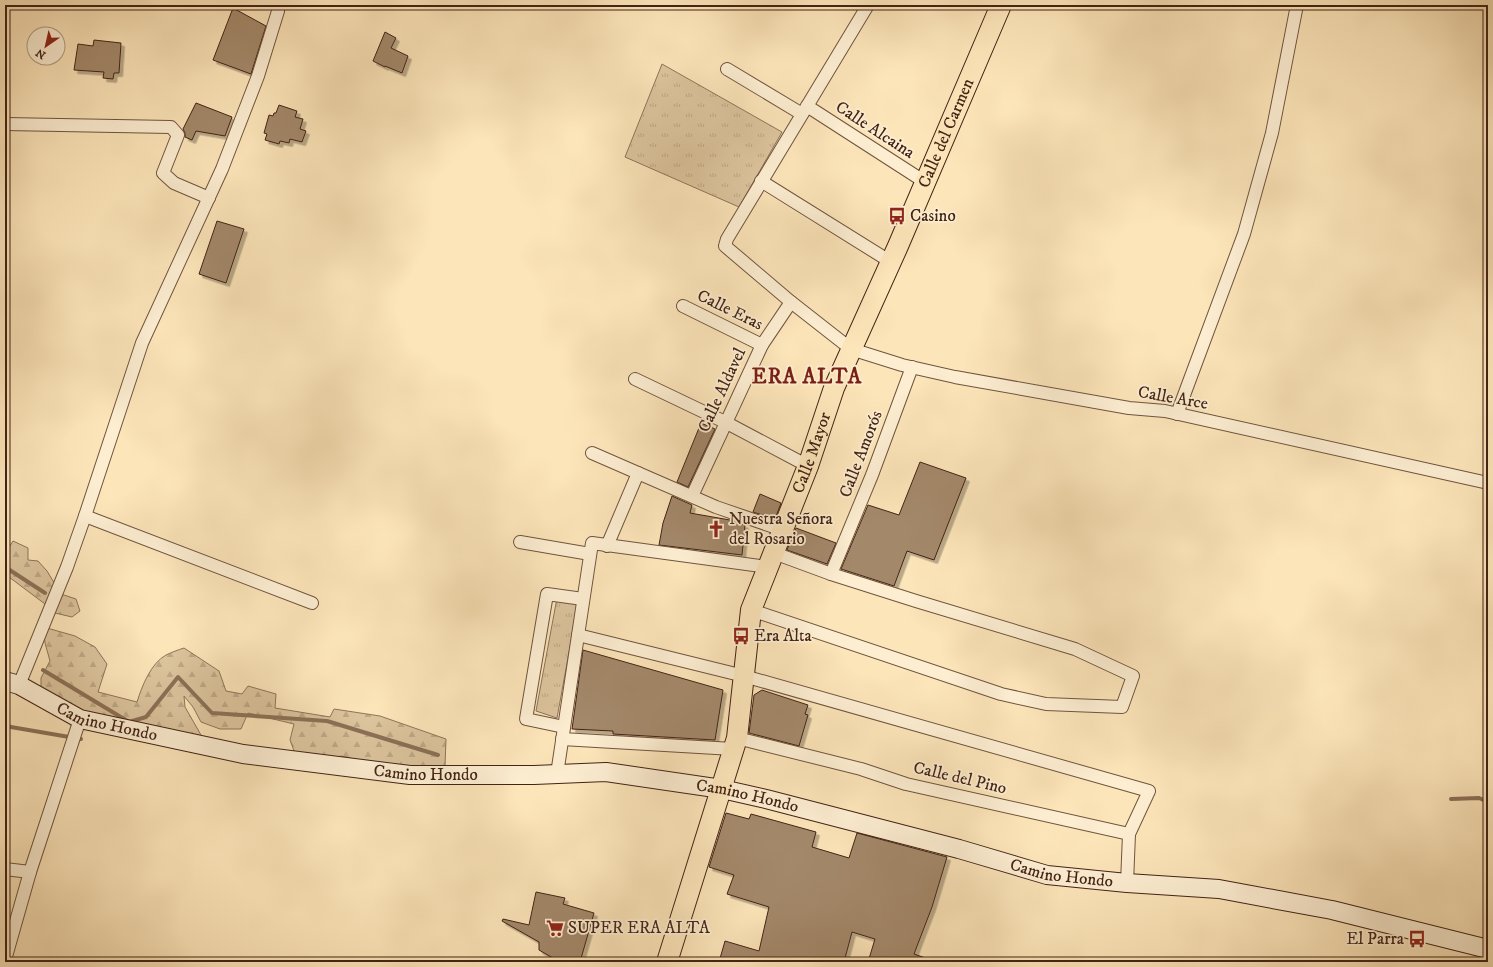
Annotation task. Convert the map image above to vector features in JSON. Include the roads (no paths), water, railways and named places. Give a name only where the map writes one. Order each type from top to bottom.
[{"type":"main road","name":"Calle del Carmen","points":[[851,349],[891,262],[1001,5]]},
{"type":"main road","name":"Calle Mayor","points":[[667,962],[735,744],[751,610],[808,466],[834,388],[851,349]]},
{"type":"main road","name":"Camino Hondo","points":[[12,683],[76,731],[410,775],[557,774],[606,772],[722,789],[959,849],[1047,875],[1126,883],[1219,889],[1332,910],[1488,949]]},
{"type":"street","points":[[851,349],[791,302],[725,246],[726,239],[868,5]]},
{"type":"street","points":[[1177,414],[1244,234],[1272,133],[1298,5]]},
{"type":"street","points":[[12,683],[67,566],[142,342],[222,169],[258,76],[278,11]]},
{"type":"street","name":"Calle Alcaina","points":[[727,70],[804,110],[925,182]]},
{"type":"street","points":[[5,124],[171,127],[178,135],[163,173],[174,183],[209,198]]},
{"type":"street","points":[[761,181],[891,262]]},
{"type":"street","name":"Calle Aldavel","points":[[692,496],[762,345],[791,302]]},
{"type":"street","name":"Calle Eras","points":[[683,306],[762,345]]},
{"type":"street","name":"Calle Arce","points":[[851,349],[912,367],[1121,406],[1165,411],[1488,483]]},
{"type":"street","name":"Calle Amorós","points":[[831,574],[872,475],[912,367]]},
{"type":"street","points":[[636,379],[725,422],[808,466]]},
{"type":"street","points":[[592,453],[716,507],[783,530]]},
{"type":"street","points":[[607,546],[638,472]]},
{"type":"street","points":[[85,516],[312,603]]},
{"type":"street","points":[[520,542],[590,554]]},
{"type":"street","points":[[557,774],[592,544],[771,560],[831,574],[1075,649],[1134,676],[1122,707],[1046,704],[1001,694],[751,610]]},
{"type":"street","name":"Calle del Pino","points":[[583,599],[547,594],[526,719],[563,733],[735,744],[861,769],[906,784],[1129,834]]},
{"type":"street","points":[[578,635],[744,676],[1150,791],[1129,834],[1126,883]]},
{"type":"street","points":[[5,960],[30,872],[76,731]]},
{"type":"street","points":[[5,869],[30,872]]},
{"type":"waterway","points":[[5,567],[45,593]]},
{"type":"waterway","points":[[43,670],[129,722],[146,717],[178,677],[212,713],[327,721],[438,755]]},
{"type":"waterway","points":[[5,726],[81,739]]},
{"type":"waterway","points":[[1451,799],[1479,798],[1488,802]]},
{"type":"place","name":"Casino","points":[[897,216]]},
{"type":"place","name":"Nuestra Señora del Rosario","points":[[716,529]]},
{"type":"place","name":"Era Alta","points":[[741,636]]},
{"type":"place","name":"SUPER ERA ALTA","points":[[555,928]]},
{"type":"place","name":"El Parra","points":[[1417,939]]},
{"type":"district","name":"ERA ALTA","points":[[807,377]]}]
